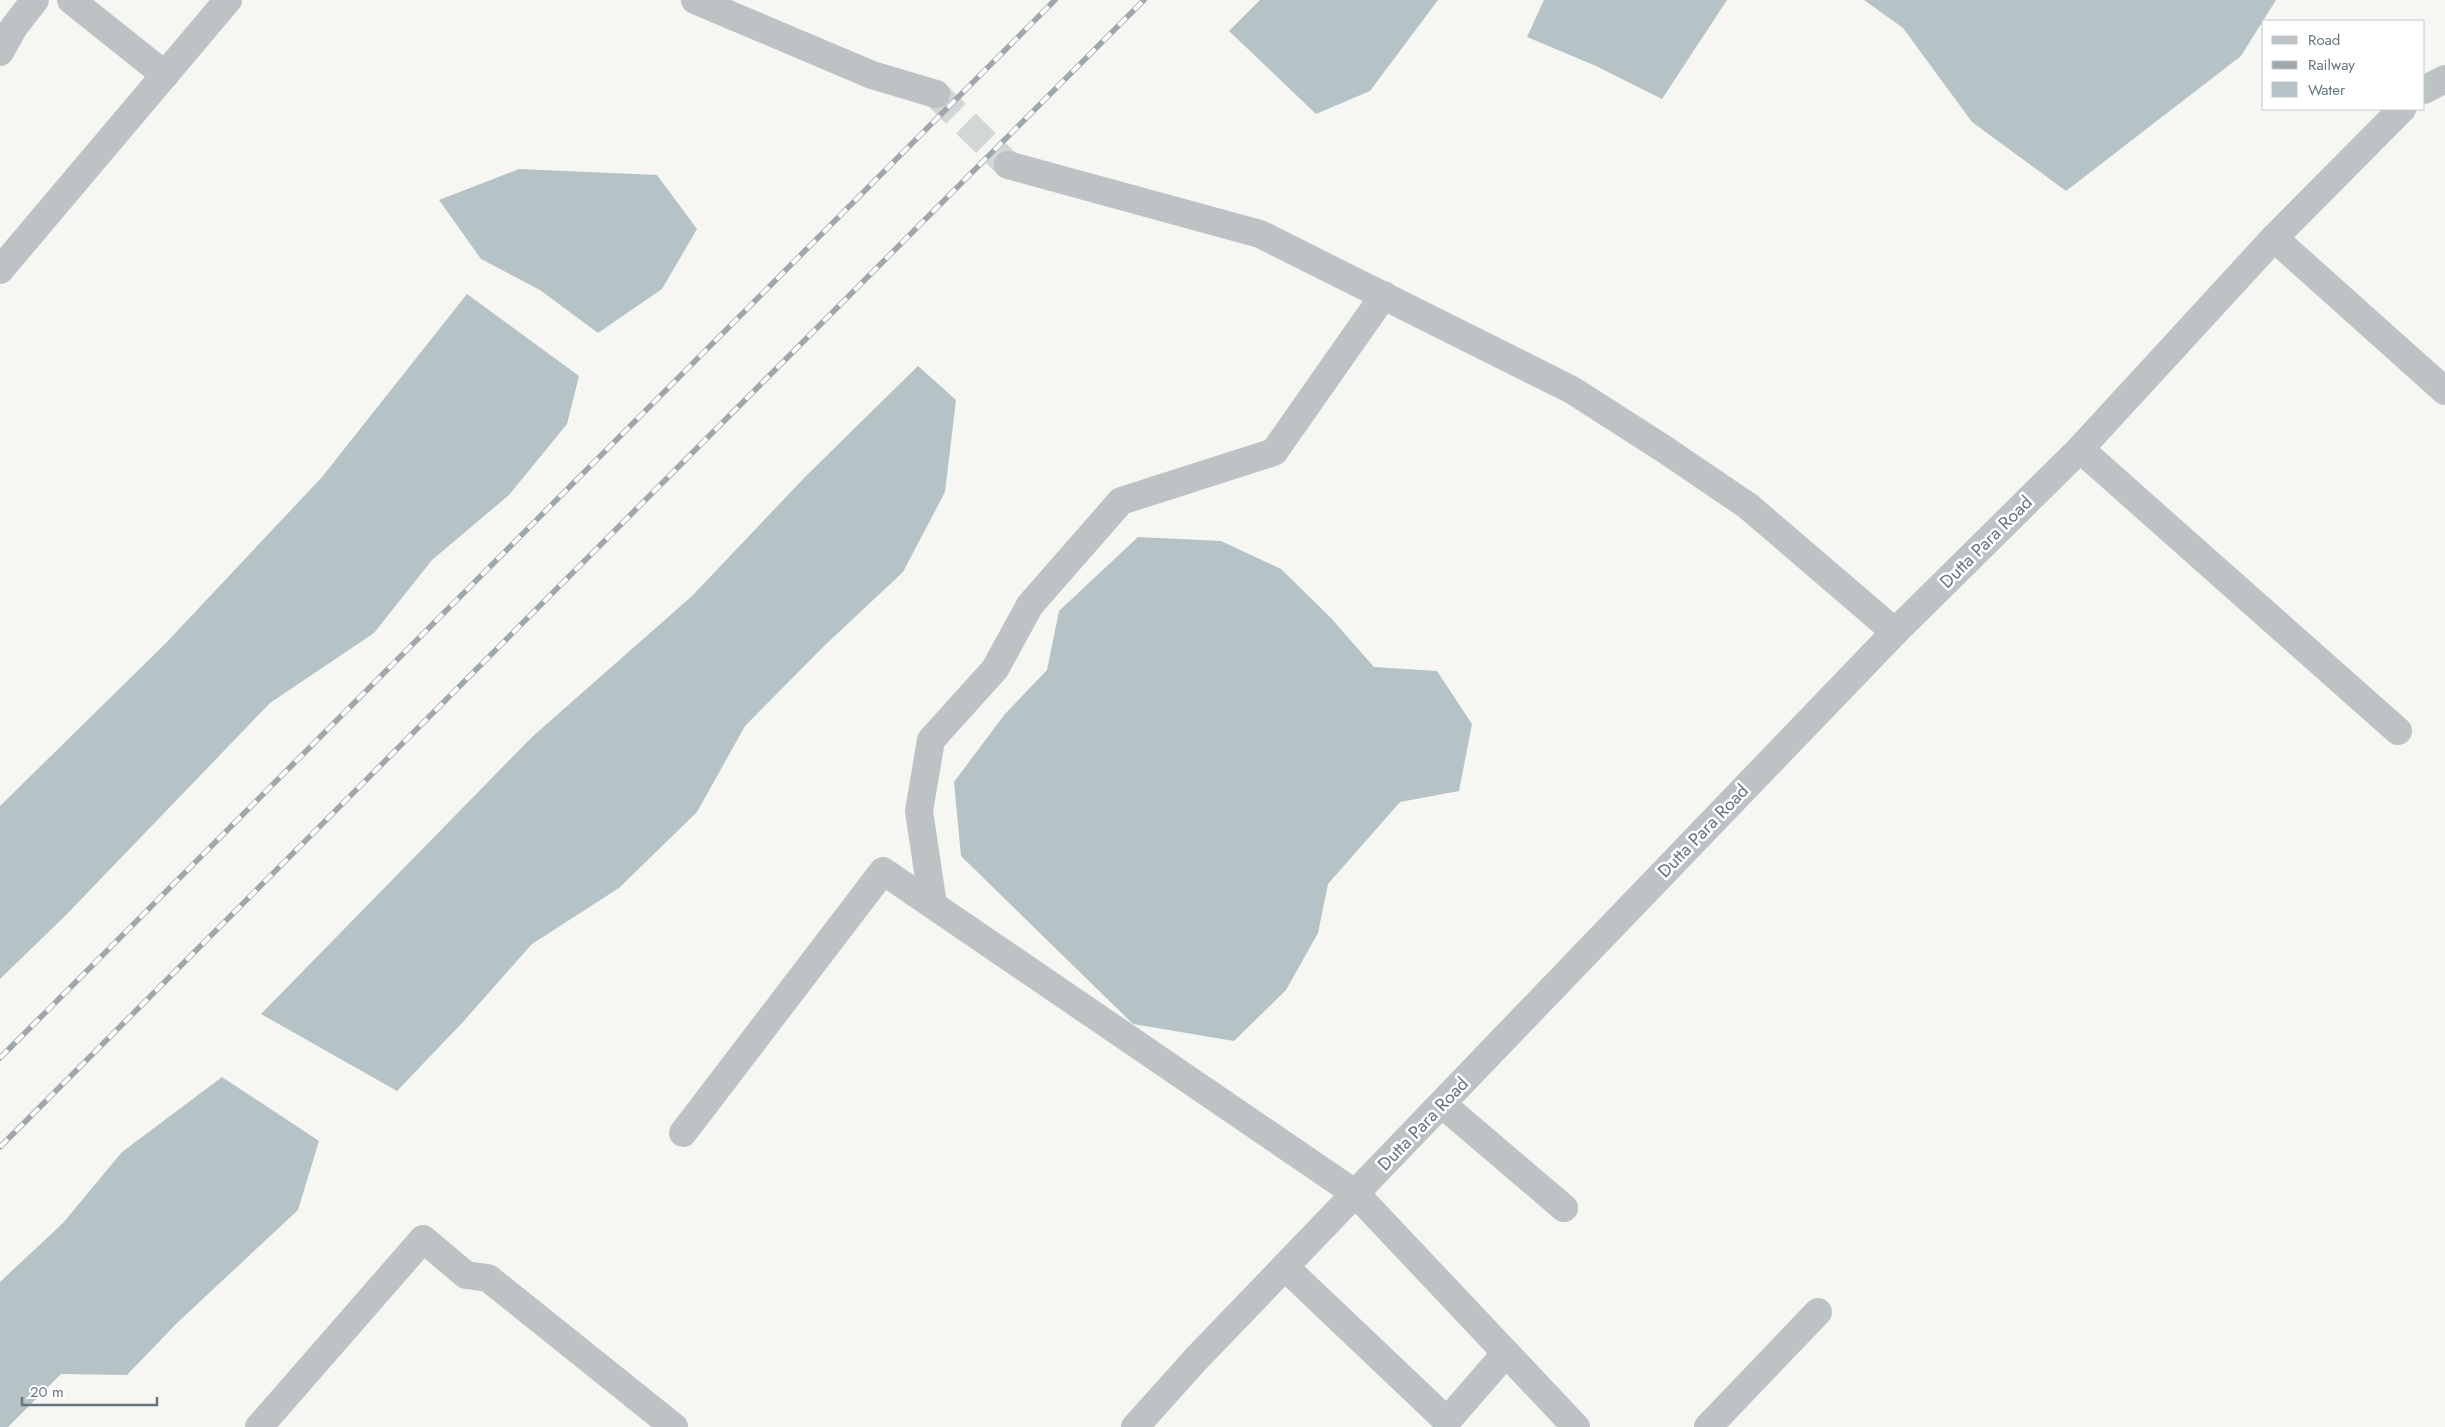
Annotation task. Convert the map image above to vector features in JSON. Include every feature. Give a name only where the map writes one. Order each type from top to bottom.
[{"type":"street","points":[[0,52],[14,27],[35,0]]},
{"type":"street","points":[[71,0],[165,75]]},
{"type":"street","points":[[0,270],[228,0]]},
{"type":"street","points":[[695,0],[872,75],[936,94]]},
{"type":"street","points":[[2425,89],[2445,79]]},
{"type":"street","name":"Dutta Para Road","points":[[1135,1427],[1285,1267],[1895,632],[2080,449],[2274,238],[2401,110]]},
{"type":"street","points":[[1008,165],[1260,234],[1572,390],[1664,448],[1748,506],[1895,632]]},
{"type":"street","points":[[2274,238],[2445,391]]},
{"type":"street","points":[[933,905],[919,811],[931,740],[995,669],[1030,605],[1122,501],[1274,452],[1384,296]]},
{"type":"street","points":[[2080,449],[2398,732]]},
{"type":"street","points":[[683,1133],[883,871],[1356,1194],[1576,1427]]},
{"type":"street","points":[[1442,1104],[1564,1208]]},
{"type":"street","points":[[258,1427],[423,1239],[466,1275],[488,1278],[674,1427]]},
{"type":"street","points":[[1285,1267],[1447,1421],[1506,1353]]},
{"type":"street","points":[[1708,1427],[1818,1312]]},
{"type":"water","points":[[1260,0],[1438,0],[1370,91],[1316,114],[1229,31]]},
{"type":"water","points":[[1544,0],[1727,0],[1662,99],[1596,66],[1527,37]]},
{"type":"water","points":[[1864,0],[2276,0],[2241,56],[2066,191],[1972,122],[1903,28]]},
{"type":"water","points":[[519,169],[657,175],[697,229],[662,289],[598,333],[540,290],[481,259],[439,200]]},
{"type":"water","points":[[467,294],[579,376],[567,424],[509,495],[432,560],[374,633],[270,703],[65,916],[0,979],[0,806],[165,644],[322,477]]},
{"type":"water","points":[[918,366],[956,400],[945,492],[903,572],[823,647],[745,726],[697,812],[619,888],[532,944],[462,1023],[397,1091],[261,1014],[532,737],[692,596],[806,476]]},
{"type":"water","points":[[1138,537],[1221,541],[1281,569],[1330,617],[1374,667],[1437,671],[1472,724],[1459,791],[1400,802],[1328,884],[1318,933],[1286,990],[1234,1041],[1133,1024],[961,856],[954,782],[1005,714],[1047,670],[1059,611]]},
{"type":"water","points":[[222,1077],[319,1141],[298,1210],[177,1323],[127,1375],[61,1374],[8,1427],[0,1427],[0,1282],[63,1223],[122,1152]]},
{"type":"tunnel","points":[[936,94],[1008,165]]},
{"type":"railway","points":[[0,1058],[1055,0]]},
{"type":"railway","points":[[0,1147],[1144,0]]}]
